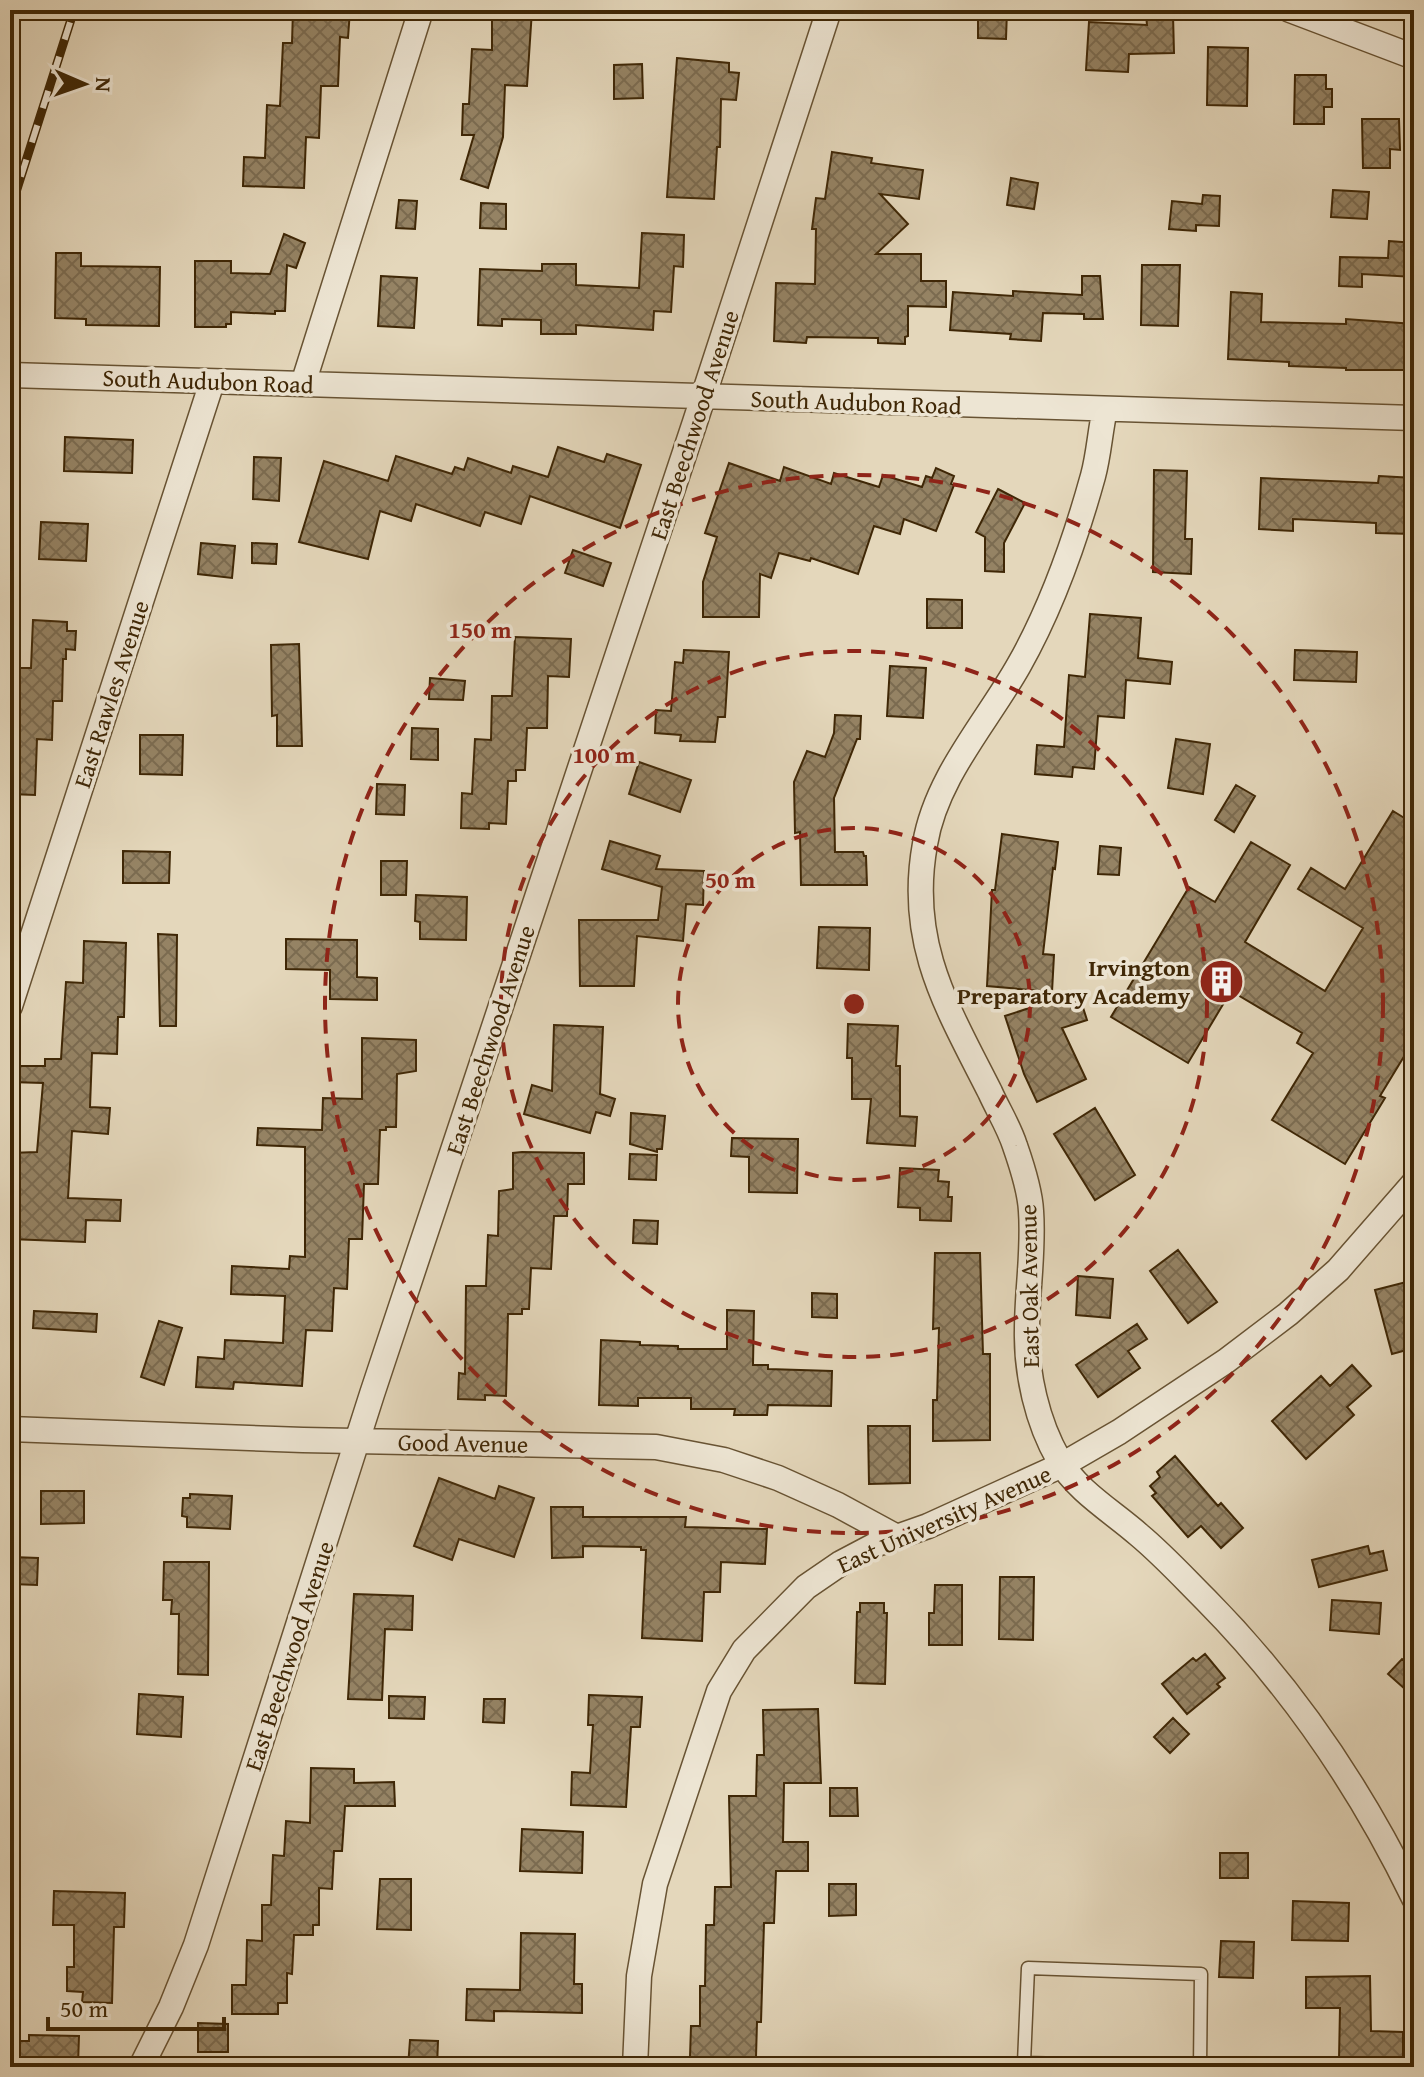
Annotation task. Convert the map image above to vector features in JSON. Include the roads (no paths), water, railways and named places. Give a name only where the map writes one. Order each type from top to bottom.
[{"type":"street","points":[[303,384],[421,10]]},
{"type":"street","name":"East Beechwood Avenue","points":[[141,2067],[171,2007],[196,1945],[358,1441],[829,10]]},
{"type":"street","points":[[1290,10],[1414,57]]},
{"type":"street","name":"South Audubon Road","points":[[10,375],[1414,418]]},
{"type":"street","name":"East Rawles Avenue","points":[[10,1006],[212,382]]},
{"type":"street","name":"East Oak Avenue","points":[[1105,409],[1094,473],[1077,536],[1045,616],[1020,665],[957,764],[939,800],[925,843],[921,887],[923,931],[933,974],[1014,1141],[1026,1183],[1033,1236],[1026,1334],[1031,1377],[1045,1431],[1062,1465],[1079,1484],[1163,1556],[1265,1667],[1348,1780],[1388,1845],[1414,1898]]},
{"type":"street","name":"East University Avenue","points":[[635,2067],[639,1976],[655,1884],[725,1679],[744,1650],[814,1580],[868,1548],[928,1526],[1062,1465],[1119,1432],[1226,1361],[1288,1314],[1338,1270],[1414,1183]]},
{"type":"street","name":"Good Avenue","points":[[10,1429],[358,1441],[631,1445],[678,1450],[724,1460],[778,1478],[838,1505],[897,1537]]},
{"type":"lane","points":[[1028,1968],[1201,1974],[1200,2067],[1024,2063],[1028,1968]]},
{"type":"railway","points":[[10,211],[74,10]]},
{"type":"place","name":"Irvington Preparatory Academy","points":[[1221,981]]}]
